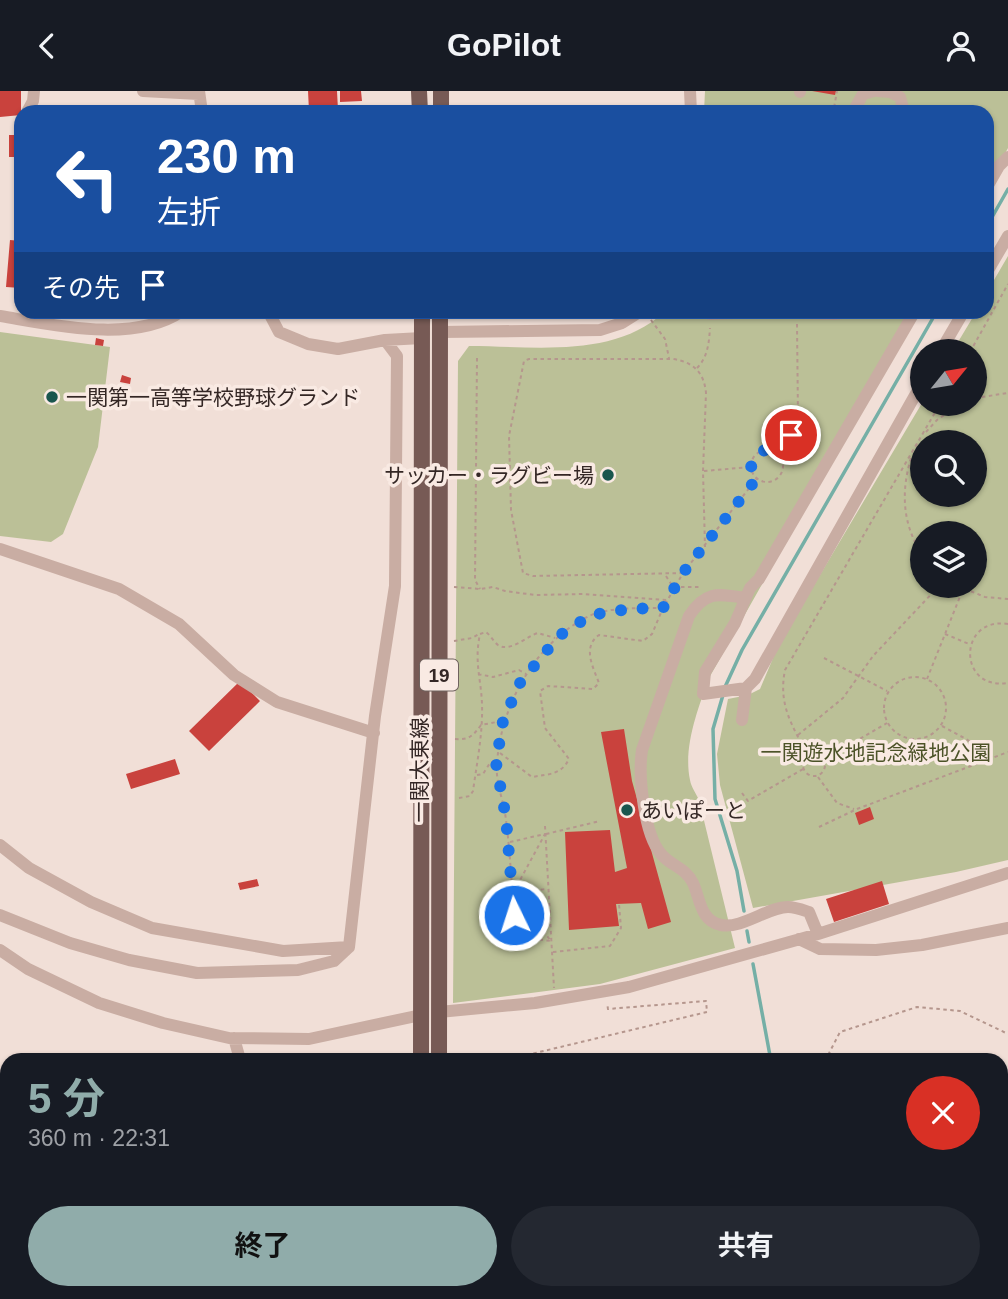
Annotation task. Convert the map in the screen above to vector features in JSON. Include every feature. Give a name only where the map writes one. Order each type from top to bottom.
[{"type":"main road","name":"一関大東線","points":[[421,1053],[422,319]]},
{"type":"main road","name":"一関大東線","points":[[439,1053],[440,319]]},
{"type":"street","points":[[143,91],[199,93]]},
{"type":"street","points":[[857,105],[863,94],[876,91],[890,92],[900,97],[902,105]]},
{"type":"street","points":[[994,260],[1008,236]]},
{"type":"street","points":[[19,319],[70,327],[126,329],[171,319]]},
{"type":"street","points":[[272,319],[279,332],[308,344],[338,349],[385,340],[422,338]]},
{"type":"street","points":[[440,332],[600,330],[634,319]]},
{"type":"street","points":[[910,319],[705,672],[703,694],[746,688],[755,679],[910,404]]},
{"type":"street","points":[[948,339],[959,319]]},
{"type":"street","points":[[0,915],[69,943],[129,960],[197,973],[298,970],[334,961],[349,947],[373,733],[395,586],[397,355],[385,340]]},
{"type":"street","points":[[0,549],[119,589],[179,624],[234,675],[277,702],[373,733]]},
{"type":"street","points":[[746,598],[712,596],[699,601],[690,616],[642,750],[639,769],[643,799],[653,842],[662,856],[684,870],[694,883],[698,902],[709,920],[722,926],[787,907],[809,912],[818,934]]},
{"type":"street","points":[[742,720],[746,688]]},
{"type":"street","points":[[0,845],[29,868],[91,902],[152,928],[283,951],[349,947]]},
{"type":"street","points":[[439,1012],[555,1000],[629,987],[818,934],[1008,873]]},
{"type":"street","points":[[799,939],[820,949],[876,950],[922,945],[1008,928]]},
{"type":"street","points":[[0,950],[28,969],[99,1003],[163,1023],[234,1038],[309,1039],[421,1015]]},
{"type":"street","points":[[234,1038],[238,1053]]},
{"type":"path","points":[[994,309],[1008,284]]},
{"type":"path","points":[[649,319],[665,339],[669,359]]},
{"type":"path","points":[[696,368],[701,365],[708,348],[710,319]]},
{"type":"path","points":[[797,319],[798,417]]},
{"type":"path","points":[[977,339],[988,319]]},
{"type":"path","points":[[477,358],[475,580],[480,590]]},
{"type":"path","points":[[683,573],[527,576],[521,568],[511,510],[509,436],[524,361],[669,359],[685,361],[696,368],[705,384],[705,547]]},
{"type":"path","points":[[987,396],[1008,393]]},
{"type":"path","points":[[798,417],[805,421],[807,429],[803,435],[791,435],[787,426],[791,419],[798,417]]},
{"type":"path","points":[[928,430],[941,417]]},
{"type":"path","points":[[777,453],[791,435]]},
{"type":"path","points":[[765,450],[777,453],[783,464],[779,476],[768,481],[757,478],[751,467],[755,456],[765,450]]},
{"type":"path","points":[[808,756],[787,716],[782,687],[785,670],[910,457]]},
{"type":"path","points":[[910,461],[905,477],[904,500],[910,531]]},
{"type":"path","points":[[703,471],[751,467]]},
{"type":"path","points":[[499,753],[532,777],[564,769],[569,759],[545,728],[540,691],[548,686],[593,689],[599,683],[588,654],[593,639],[599,635],[643,641],[652,634],[673,587],[757,478]]},
{"type":"path","points":[[454,587],[480,590],[493,587],[534,595],[583,594],[668,601]]},
{"type":"path","points":[[987,597],[1008,599]]},
{"type":"path","points":[[797,736],[843,698],[873,656],[928,598]]},
{"type":"path","points":[[927,679],[959,598]]},
{"type":"path","points":[[551,941],[516,937],[508,842],[497,760],[503,721],[526,674],[556,639],[591,615],[629,609],[663,608]]},
{"type":"path","points":[[1008,625],[989,625],[980,630],[970,648],[970,658],[973,668],[987,681],[996,684],[1008,683]]},
{"type":"path","points":[[454,641],[472,638],[482,632],[491,635],[503,647],[519,643],[538,633],[556,639]]},
{"type":"path","points":[[459,798],[470,796],[482,735],[482,704],[477,674],[479,638],[482,632]]},
{"type":"path","points":[[945,634],[970,644]]},
{"type":"path","points":[[824,658],[888,692]]},
{"type":"path","points":[[477,674],[493,677],[519,670],[526,674]]},
{"type":"path","points":[[909,677],[927,679],[943,694],[946,716],[941,726],[935,733],[918,739],[900,736],[887,722],[884,707],[888,692],[901,680],[909,677]]},
{"type":"path","points":[[453,739],[467,740],[481,725],[503,721]]},
{"type":"path","points":[[824,760],[887,722]]},
{"type":"path","points":[[941,726],[993,758]]},
{"type":"path","points":[[819,827],[857,809],[1008,753]]},
{"type":"path","points":[[815,754],[824,760],[824,769],[818,776],[809,776],[803,769],[804,760],[808,756],[815,754]]},
{"type":"path","points":[[475,776],[484,773],[490,763],[497,760]]},
{"type":"path","points":[[742,793],[748,801],[803,769]]},
{"type":"path","points":[[818,776],[837,803],[857,809]]},
{"type":"path","points":[[508,842],[600,821]]},
{"type":"path","points":[[545,826],[555,1000]]},
{"type":"path","points":[[512,894],[545,834]]},
{"type":"path","points":[[512,894],[548,889]]},
{"type":"path","points":[[512,894],[551,941]]},
{"type":"path","points":[[552,952],[610,946],[621,928],[619,904]]},
{"type":"path","points":[[535,1053],[707,1012],[706,1001],[608,1009],[604,991]]},
{"type":"path","points":[[829,1053],[840,1032],[917,1007],[960,1011],[1008,1034]]},
{"type":"green space","points":[[705,91],[1008,91],[1008,148],[994,173],[994,105],[704,105]]},
{"type":"green space","name":"一関遊水地記念緑地公園","points":[[1008,256],[1008,860],[956,872],[753,908],[720,785],[717,754],[728,699],[748,695],[760,689],[779,644],[914,417],[987,417],[987,339],[960,339],[972,319],[994,319],[994,280]]},
{"type":"green space","points":[[655,319],[912,319],[709,678],[696,715],[688,755],[690,780],[699,800],[735,948],[600,984],[453,1003],[458,361],[469,346],[571,347],[621,337]]},
{"type":"green space","name":"一関第一高等学校野球グランド","points":[[0,332],[110,347],[98,447],[63,534],[51,542],[0,536]]},
{"type":"building","points":[[0,91],[21,91],[21,105],[14,105],[14,116],[0,117]]},
{"type":"building","points":[[308,91],[337,91],[338,105],[309,105]]},
{"type":"building","points":[[340,91],[361,91],[362,101],[340,102]]},
{"type":"building","points":[[812,91],[836,91],[835,95]]},
{"type":"building","points":[[9,135],[14,135],[14,157],[9,157]]},
{"type":"building","points":[[10,240],[14,240],[14,288],[6,287]]},
{"type":"building","points":[[96,338],[104,340],[103,346],[95,345]]},
{"type":"building","points":[[122,375],[131,378],[130,384],[120,382]]},
{"type":"building","points":[[240,681],[260,701],[209,751],[189,731]]},
{"type":"building","name":"あいぽーと","points":[[624,729],[632,781],[671,922],[648,929],[641,903],[616,904],[619,926],[569,930],[565,832],[610,830],[615,872],[627,868],[601,732]]},
{"type":"building","points":[[175,759],[180,774],[131,789],[126,774]]},
{"type":"building","points":[[870,807],[874,819],[859,825],[855,813]]},
{"type":"building","points":[[257,879],[259,886],[240,890],[238,883]]},
{"type":"building","points":[[882,881],[889,904],[834,922],[826,899]]},
{"type":"waterway","points":[[994,214],[1008,189]]},
{"type":"waterway","points":[[725,687],[742,650],[932,319]]},
{"type":"waterway","points":[[723,695],[713,729],[715,799],[737,871],[744,911]]},
{"type":"waterway","points":[[747,931],[749,942]]},
{"type":"waterway","points":[[753,964],[770,1053]]},
{"type":"place","name":"一関第一高等学校野球グランド","points":[[52,397]]},
{"type":"place","name":"サッカー・ラグビー場","points":[[608,475]]},
{"type":"place","name":"あいぽーと","points":[[627,810]]},
{"type":"route","points":[[514,915],[506,818],[496,763],[503,721],[520,683],[559,636],[591,615],[629,609],[663,608],[683,573],[757,478],[751,467],[755,456],[765,450],[777,453],[791,435]]}]
